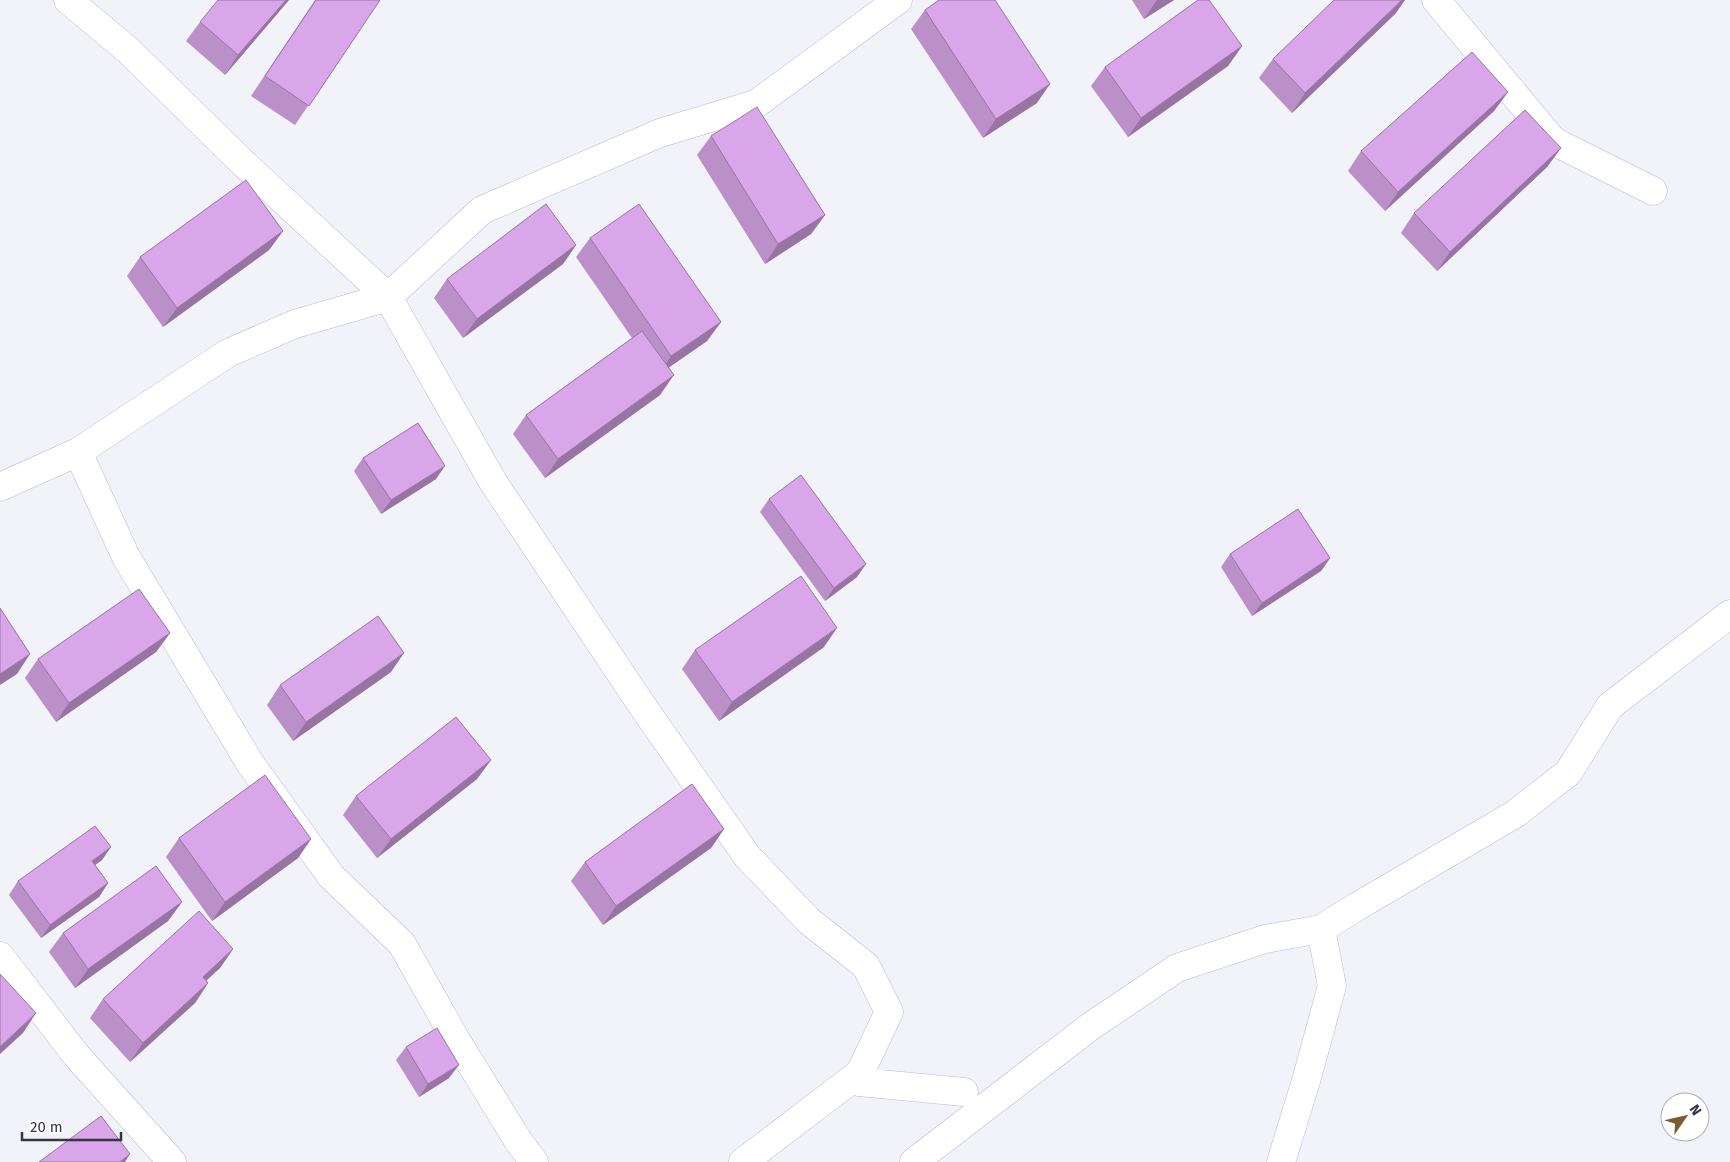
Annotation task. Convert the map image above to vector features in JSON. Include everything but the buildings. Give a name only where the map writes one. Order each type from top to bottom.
[{"type":"street","points":[[68,0],[128,52],[243,163],[388,297],[493,482],[641,704],[747,856],[809,921],[866,966],[889,1012],[860,1073],[859,1082],[964,1092]]},
{"type":"street","points":[[0,487],[78,452],[228,354],[296,324],[388,297],[482,210],[660,133],[756,104],[898,0]]},
{"type":"street","points":[[1436,0],[1553,141],[1653,191]]},
{"type":"street","points":[[78,452],[126,557],[250,763],[331,876],[402,944],[456,1040],[519,1142],[534,1162]]},
{"type":"street","points":[[914,1162],[1091,1026],[1177,968],[1265,939],[1321,929],[1515,814],[1568,773],[1610,706],[1730,614]]},
{"type":"street","points":[[1281,1162],[1332,986],[1321,929]]},
{"type":"street","points":[[0,956],[76,1055],[172,1162]]},
{"type":"street","points":[[743,1162],[860,1073]]}]
